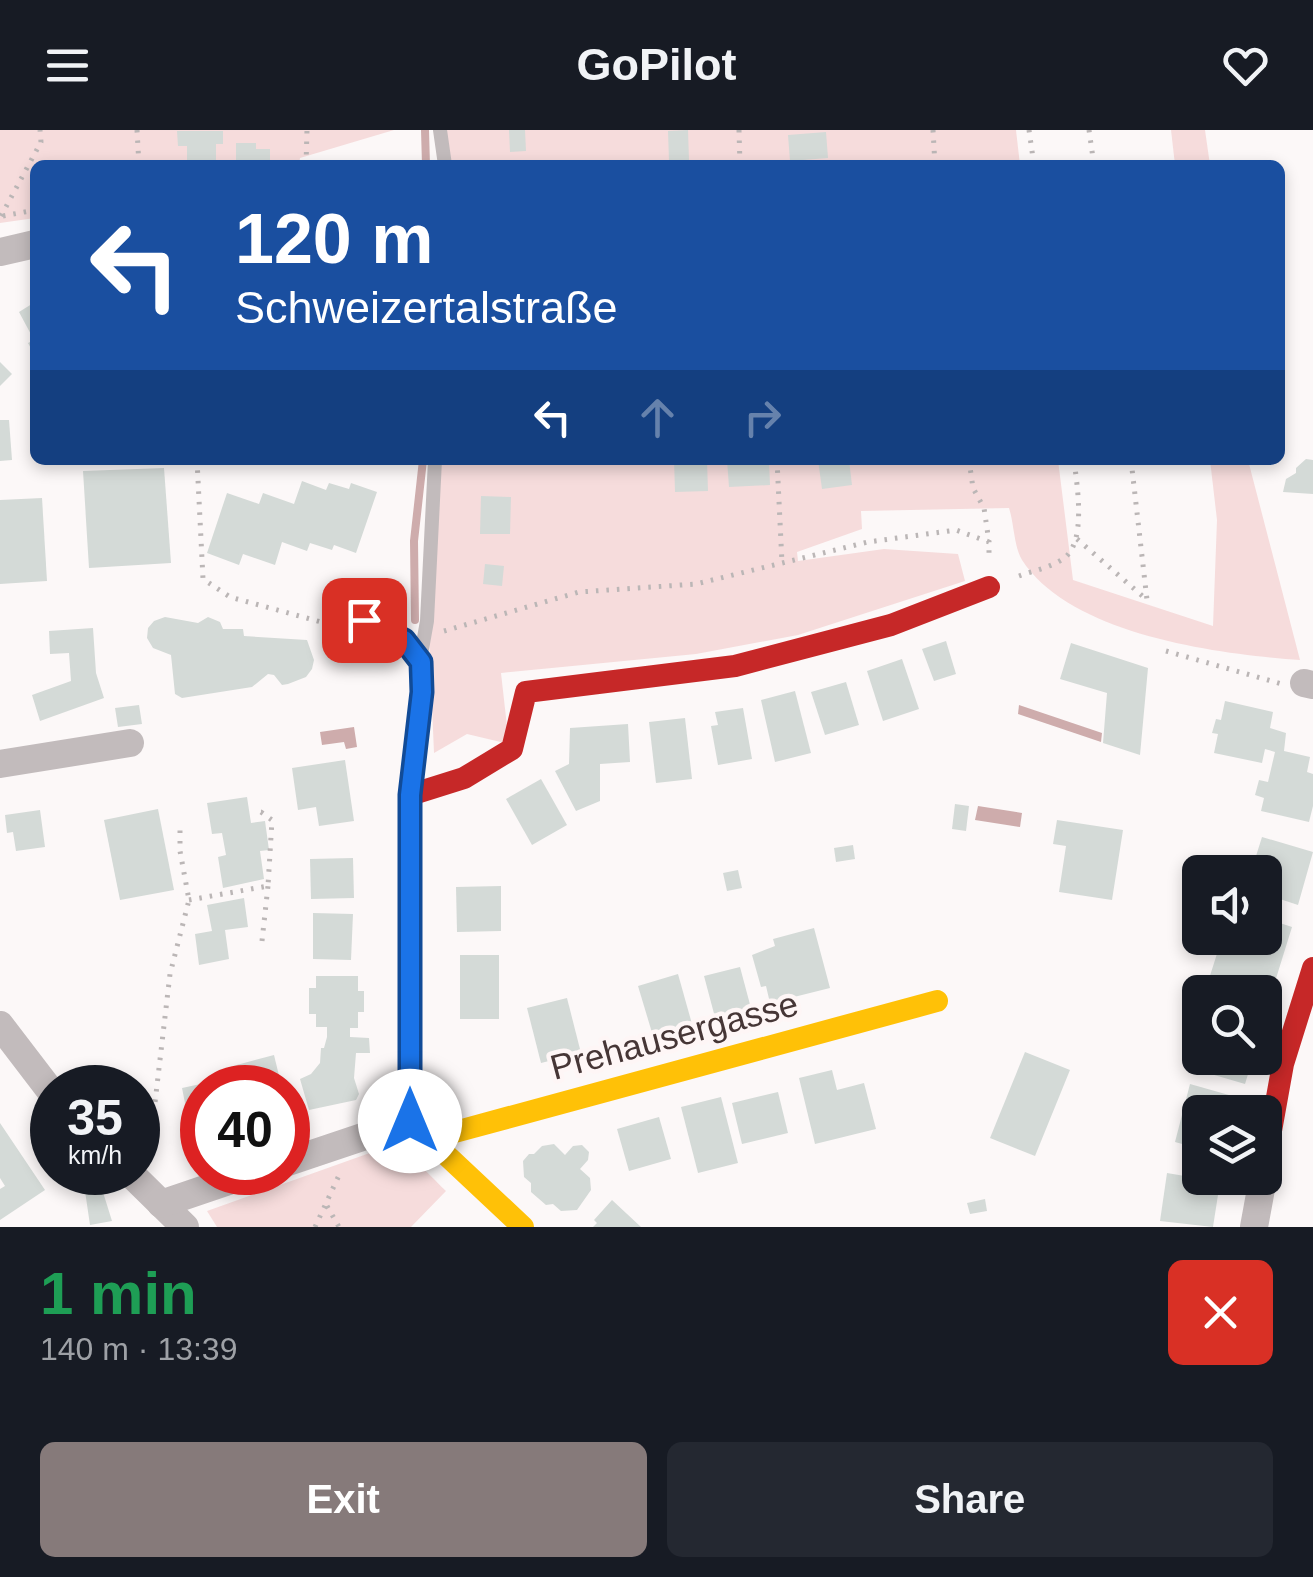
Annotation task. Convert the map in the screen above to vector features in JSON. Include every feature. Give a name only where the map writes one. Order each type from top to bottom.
[{"type":"street","points":[[0,252],[30,245]]},
{"type":"street","points":[[410,795],[439,789],[479,773],[512,749],[526,692],[736,666],[891,625],[990,587]]},
{"type":"street","points":[[364,620],[404,640],[421,662],[422,692],[410,795],[420,1130],[522,1227]]},
{"type":"street","points":[[0,764],[130,743]]},
{"type":"street","points":[[1277,1095],[1282,1064],[1313,968]]},
{"type":"street","name":"Prehausergasse","points":[[310,1155],[359,1138],[420,1130],[937,1001]]},
{"type":"street","points":[[0,1025],[31,1065]]},
{"type":"street","points":[[152,1195],[184,1227]]},
{"type":"street","points":[[1254,1227],[1259,1195]]},
{"type":"lane","points":[[440,130],[444,160]]},
{"type":"lane","points":[[421,662],[435,465]]},
{"type":"path","points":[[31,160],[41,142],[40,130]]},
{"type":"path","points":[[137,130],[139,160]]},
{"type":"path","points":[[306,160],[308,130]]},
{"type":"path","points":[[739,130],[740,160]]},
{"type":"path","points":[[932,130],[935,160]]},
{"type":"path","points":[[1029,130],[1033,160]]},
{"type":"path","points":[[1089,130],[1093,160]]},
{"type":"path","points":[[0,216],[30,162]]},
{"type":"path","points":[[0,216],[30,211]]},
{"type":"path","points":[[196,465],[204,580],[230,596],[350,630],[364,620]]},
{"type":"path","points":[[776,465],[782,563]]},
{"type":"path","points":[[970,465],[972,488],[984,508],[990,587],[1062,560],[1072,550],[1077,538],[1074,465]]},
{"type":"path","points":[[1077,538],[1147,600],[1133,465]]},
{"type":"path","points":[[424,636],[579,592],[696,584],[868,542],[956,530],[989,542]]},
{"type":"path","points":[[1166,652],[1289,686],[1309,684]]},
{"type":"path","points":[[255,812],[272,820],[262,942]]},
{"type":"path","points":[[159,1065],[170,974],[190,900],[180,851],[180,823]]},
{"type":"path","points":[[190,900],[268,886]]},
{"type":"path","points":[[315,1227],[359,1138]]},
{"type":"path","points":[[326,1206],[339,1227]]},
{"type":"shaded area","points":[[0,130],[394,130],[300,160],[30,160],[30,219],[0,223]]},
{"type":"shaded area","points":[[437,130],[1016,130],[1019,160],[440,160]]},
{"type":"shaded area","points":[[1171,130],[1205,130],[1209,160],[1174,160]]},
{"type":"shaded area","points":[[430,465],[1059,465],[1073,580],[1213,626],[1217,520],[1211,465],[1249,465],[1300,660],[1228,652],[1148,636],[1074,606],[1045,586],[1022,560],[1009,508],[861,511],[862,529],[797,552],[798,561],[884,549],[958,554],[965,581],[798,635],[696,654],[501,673],[509,744],[467,734],[434,753],[429,637]]},
{"type":"shaded area","points":[[1019,705],[1102,733],[1101,742],[1018,714]]},
{"type":"shaded area","points":[[354,727],[357,747],[346,749],[344,742],[322,745],[320,732]]},
{"type":"shaded area","points":[[978,806],[1022,813],[1020,827],[975,820]]},
{"type":"shaded area","points":[[381,1149],[409,1158],[446,1191],[411,1227],[217,1227],[207,1211],[252,1195],[310,1195],[310,1174]]},
{"type":"building","points":[[509,130],[525,130],[526,151],[510,152]]},
{"type":"building","points":[[688,130],[689,160],[669,160],[668,131]]},
{"type":"building","points":[[177,131],[223,131],[223,144],[216,144],[216,160],[187,160],[187,146],[178,146]]},
{"type":"building","points":[[826,132],[828,158],[790,160],[788,135]]},
{"type":"building","points":[[236,143],[256,143],[256,149],[270,149],[270,160],[236,160]]},
{"type":"building","points":[[30,305],[30,333],[19,312]]},
{"type":"building","points":[[0,362],[12,374],[0,386]]},
{"type":"building","points":[[0,420],[9,420],[12,460],[0,461]]},
{"type":"building","points":[[1306,459],[1313,460],[1313,494],[1283,492],[1286,479]]},
{"type":"building","points":[[674,465],[707,465],[708,491],[675,492]]},
{"type":"building","points":[[727,465],[769,465],[770,485],[729,487]]},
{"type":"building","points":[[819,465],[850,465],[852,485],[822,489]]},
{"type":"building","points":[[164,468],[171,563],[89,568],[83,471]]},
{"type":"building","points":[[302,481],[326,490],[329,483],[349,489],[351,483],[377,492],[356,553],[334,545],[332,550],[310,543],[307,551],[282,542],[275,565],[243,554],[239,565],[207,553],[227,493],[259,504],[263,493],[294,504]]},
{"type":"building","points":[[481,496],[511,497],[510,534],[480,534]]},
{"type":"building","points":[[42,498],[47,581],[0,584],[0,500]]},
{"type":"building","points":[[485,564],[504,566],[502,586],[483,584]]},
{"type":"building","points":[[165,617],[198,623],[208,617],[220,622],[223,629],[243,629],[244,636],[307,640],[314,660],[312,669],[306,677],[288,684],[282,685],[268,674],[252,687],[182,698],[175,694],[171,655],[153,648],[147,638],[154,621]]},
{"type":"building","points":[[93,628],[96,673],[104,698],[40,721],[32,695],[71,681],[69,653],[50,654],[49,631]]},
{"type":"building","points":[[946,641],[956,674],[934,681],[922,649]]},
{"type":"building","points":[[1071,643],[1148,668],[1140,755],[1103,743],[1107,693],[1060,679]]},
{"type":"building","points":[[902,659],[919,709],[883,721],[867,671]]},
{"type":"building","points":[[846,682],[859,725],[825,735],[811,692]]},
{"type":"building","points":[[795,691],[811,753],[775,762],[761,700]]},
{"type":"building","points":[[1225,701],[1273,712],[1270,728],[1286,733],[1284,751],[1310,757],[1307,772],[1313,774],[1313,806],[1309,822],[1261,811],[1264,798],[1255,795],[1259,780],[1268,782],[1275,752],[1265,749],[1262,763],[1214,753],[1218,734],[1212,733],[1216,719],[1221,720]]},
{"type":"building","points":[[139,705],[142,724],[118,727],[115,708]]},
{"type":"building","points":[[743,708],[752,759],[718,765],[711,726],[718,725],[715,712]]},
{"type":"building","points":[[685,718],[692,779],[656,783],[649,722]]},
{"type":"building","points":[[628,724],[630,762],[600,764],[600,801],[576,811],[555,771],[569,764],[570,728]]},
{"type":"building","points":[[345,760],[354,821],[319,826],[316,807],[298,810],[292,768]]},
{"type":"building","points":[[541,779],[567,825],[532,845],[506,799]]},
{"type":"building","points":[[247,797],[251,823],[265,821],[269,850],[260,851],[264,879],[223,888],[218,857],[226,855],[222,833],[212,834],[207,803]]},
{"type":"building","points":[[955,804],[969,806],[966,831],[952,829]]},
{"type":"building","points":[[158,809],[174,890],[120,900],[104,820]]},
{"type":"building","points":[[40,810],[45,847],[16,851],[13,832],[7,833],[5,815]]},
{"type":"building","points":[[1057,820],[1123,830],[1112,900],[1059,892],[1066,846],[1053,844]]},
{"type":"building","points":[[1262,837],[1313,852],[1298,905],[1282,900],[1282,855],[1256,855]]},
{"type":"building","points":[[853,845],[855,859],[836,862],[834,848]]},
{"type":"building","points":[[353,858],[354,898],[311,899],[310,859]]},
{"type":"building","points":[[738,870],[742,888],[727,891],[723,873]]},
{"type":"building","points":[[501,886],[501,931],[457,932],[456,887]]},
{"type":"building","points":[[244,898],[248,927],[225,930],[229,959],[199,965],[195,934],[212,931],[207,905]]},
{"type":"building","points":[[313,913],[353,914],[351,960],[313,959]]},
{"type":"building","points":[[1282,924],[1292,927],[1277,975],[1210,975],[1217,955],[1282,955]]},
{"type":"building","points":[[814,928],[830,988],[770,1003],[752,955],[775,946],[773,939]]},
{"type":"building","points":[[460,955],[499,955],[499,1019],[460,1019]]},
{"type":"building","points":[[740,967],[752,1012],[716,1021],[704,976]]},
{"type":"building","points":[[678,974],[692,1024],[653,1036],[638,986]]},
{"type":"building","points":[[316,976],[358,976],[358,991],[364,991],[364,1012],[358,1012],[358,1028],[350,1028],[350,1037],[369,1038],[370,1053],[356,1053],[356,1100],[310,1110],[310,1074],[320,1063],[327,1037],[327,1027],[316,1027],[316,1014],[309,1014],[309,988],[316,988]]},
{"type":"building","points":[[567,998],[581,1053],[541,1063],[527,1008]]},
{"type":"building","points":[[1025,1052],[1070,1070],[1035,1156],[990,1138]]},
{"type":"building","points":[[274,1055],[276,1065],[237,1065]]},
{"type":"building","points":[[832,1070],[837,1090],[864,1083],[876,1129],[815,1144],[799,1078]]},
{"type":"building","points":[[1214,1075],[1248,1075],[1245,1084]]},
{"type":"building","points":[[1190,1084],[1229,1095],[1187,1095]]},
{"type":"building","points":[[778,1092],[788,1133],[742,1144],[732,1103]]},
{"type":"building","points":[[721,1097],[738,1163],[698,1173],[681,1107]]},
{"type":"building","points":[[1182,1115],[1182,1144],[1175,1142]]},
{"type":"building","points":[[659,1117],[671,1159],[629,1171],[617,1129]]},
{"type":"building","points":[[0,1123],[30,1168],[30,1195],[38,1195],[0,1220],[0,1189],[5,1186],[0,1178]]},
{"type":"building","points":[[554,1144],[565,1155],[573,1146],[582,1145],[589,1152],[580,1169],[590,1178],[591,1190],[577,1210],[561,1211],[553,1204],[546,1205],[531,1192],[531,1183],[524,1177],[523,1161],[529,1154]]},
{"type":"building","points":[[1167,1173],[1182,1176],[1182,1195],[1218,1195],[1213,1227],[1160,1221]]},
{"type":"building","points":[[86,1195],[104,1195],[112,1221],[90,1225]]},
{"type":"building","points":[[985,1199],[987,1211],[970,1214],[967,1203]]},
{"type":"building","points":[[612,1200],[641,1227],[593,1227],[597,1223],[594,1220]]},
{"type":"waterway","points":[[425,130],[426,160]]},
{"type":"waterway","points":[[415,620],[414,541],[422,465]]},
{"type":"traffic: slow","points":[[364,620],[405,640],[421,662],[422,692],[410,795],[410,1121],[523,1227]]},
{"type":"traffic: slow","points":[[429,1139],[937,1001]]},
{"type":"traffic: jam","points":[[410,795],[464,778],[512,749],[526,692],[735,666],[891,625],[989,587]]},
{"type":"traffic: jam","points":[[1277,1095],[1313,968]]},
{"type":"route","points":[[364,620],[404,640],[421,662],[422,692],[410,795],[410,1121]]}]
